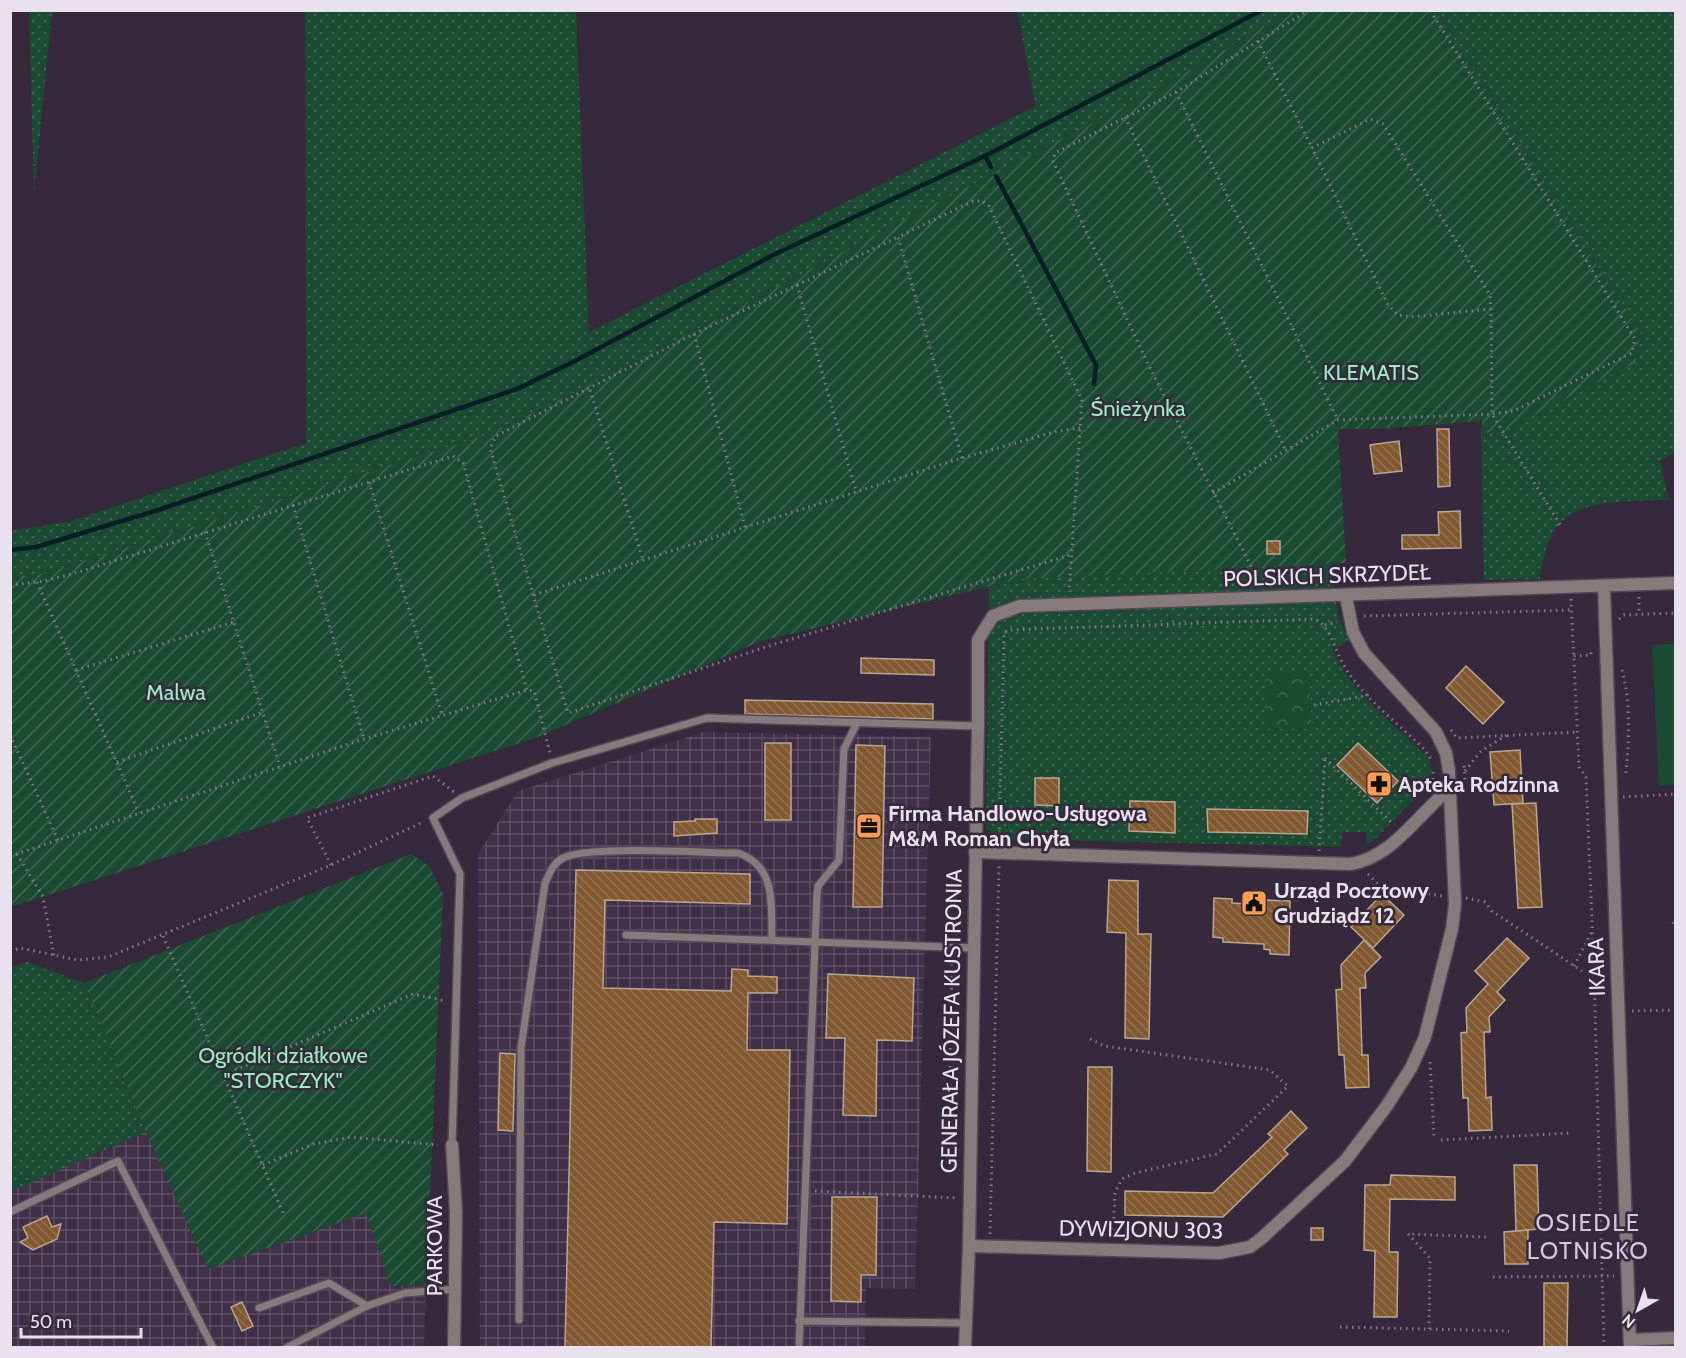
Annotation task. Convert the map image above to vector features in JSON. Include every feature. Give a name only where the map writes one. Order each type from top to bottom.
[{"type":"street","name":"POLSKICH SKRZYDEŁ","points":[[985,625],[1003,610],[1020,606],[1069,603],[1346,597],[1676,584]]},
{"type":"street","name":"IKARA","points":[[1604,586],[1630,1344]]},
{"type":"street","name":"DYWIZJONU 303","points":[[969,1246],[1219,1253],[1250,1247],[1345,1161],[1386,1107],[1411,1068],[1425,1036],[1452,929],[1455,897],[1450,788],[1446,753],[1441,740],[1364,652],[1353,632],[1346,597]]},
{"type":"street","name":"GENERAŁA JÓZEFA KUSTRONIA","points":[[965,1347],[969,1246],[978,726],[977,649],[985,625]]},
{"type":"street","points":[[975,852],[1350,864],[1375,858],[1386,851],[1432,802],[1450,788]]},
{"type":"street","name":"PARKOWA","points":[[452,1145],[456,1212],[454,1347]]},
{"type":"street","points":[[1630,1344],[1676,1338]]},
{"type":"lane","points":[[452,1145],[460,874],[433,818],[462,798],[552,763],[707,718],[978,726]]},
{"type":"lane","points":[[799,1347],[818,886],[839,860],[844,749],[857,723]]},
{"type":"lane","points":[[519,1320],[522,1048],[545,883],[553,867],[562,858],[574,853],[591,852],[738,853],[751,857],[766,875],[771,889],[772,940]]},
{"type":"lane","points":[[626,935],[973,948]]},
{"type":"lane","points":[[10,1212],[118,1161],[213,1347]]},
{"type":"lane","points":[[259,1308],[329,1283],[367,1306]]},
{"type":"lane","points":[[286,1347],[367,1306],[405,1293],[456,1289]]},
{"type":"lane","points":[[799,1321],[966,1323]]},
{"type":"path","points":[[1251,568],[1149,366],[1053,161],[1055,153],[1176,92],[1309,10]]},
{"type":"path","points":[[1213,493],[1338,420],[1492,414],[1513,411],[1632,353],[1635,339],[1430,10]]},
{"type":"path","points":[[1258,41],[1388,305],[1398,315],[1410,317],[1491,309]]},
{"type":"path","points":[[1176,92],[1338,420]]},
{"type":"path","points":[[1125,117],[1286,450]]},
{"type":"path","points":[[1312,148],[1370,119],[1383,124],[1490,296],[1492,414],[1562,528]]},
{"type":"path","points":[[1069,603],[1070,555],[1082,400],[1077,385],[989,206],[982,201],[973,201],[694,334],[496,436],[490,448],[568,713],[772,645],[1070,555]]},
{"type":"path","points":[[898,237],[962,459]]},
{"type":"path","points":[[797,285],[856,491]]},
{"type":"path","points":[[694,334],[745,527]]},
{"type":"path","points":[[590,389],[643,560]]},
{"type":"path","points":[[534,595],[856,491],[1058,431],[1081,428]]},
{"type":"path","points":[[10,585],[37,582],[453,456],[463,463],[527,690]]},
{"type":"path","points":[[369,482],[442,715]]},
{"type":"path","points":[[293,505],[363,739]]},
{"type":"path","points":[[205,532],[280,767]]},
{"type":"path","points":[[37,582],[139,813]]},
{"type":"path","points":[[1571,587],[1579,767],[1586,777],[1604,1347]]},
{"type":"path","points":[[1363,621],[1364,615],[1572,610]]},
{"type":"path","points":[[76,670],[234,622]]},
{"type":"path","points":[[10,856],[363,739],[527,690],[534,691],[552,763]]},
{"type":"path","points":[[1314,705],[1369,695]]},
{"type":"path","points":[[117,762],[263,712]]},
{"type":"path","points":[[1447,724],[1457,738],[1578,732]]},
{"type":"path","points":[[1450,788],[1481,751],[1508,734]]},
{"type":"path","points":[[10,735],[58,840]]},
{"type":"path","points":[[1318,862],[1325,758],[1394,825]]},
{"type":"path","points":[[331,866],[307,818],[433,776],[462,798]]},
{"type":"path","points":[[1623,797],[1676,794]]},
{"type":"path","points":[[10,951],[21,948],[77,960],[108,957],[331,866],[433,818]]},
{"type":"path","points":[[17,854],[43,897],[54,956]]},
{"type":"path","points":[[1366,872],[1380,886],[1412,894],[1475,898],[1485,902],[1492,911],[1582,971]]},
{"type":"path","points":[[1673,922],[1676,928]]},
{"type":"path","points":[[1574,966],[1592,929]]},
{"type":"path","points":[[163,935],[284,1215]]},
{"type":"path","points":[[952,947],[949,1133],[957,1150]]},
{"type":"path","points":[[224,1075],[413,994],[456,1004]]},
{"type":"path","points":[[1630,1012],[1676,1010]]},
{"type":"path","points":[[1090,1039],[1105,1046],[1270,1070],[1288,1086],[1216,1154],[1135,1173],[1122,1179],[1115,1192],[1113,1250]]},
{"type":"path","points":[[1430,1060],[1434,1136]]},
{"type":"path","points":[[1441,1140],[1571,1132]]},
{"type":"path","points":[[263,1165],[313,1144],[351,1137],[452,1145]]},
{"type":"path","points":[[957,1188],[957,1209]]},
{"type":"path","points":[[805,1191],[957,1198]]},
{"type":"path","points":[[1429,1329],[1430,1258],[1408,1234],[1487,1237]]},
{"type":"path","points":[[1493,1276],[1627,1276]]},
{"type":"path","points":[[1340,1327],[1509,1331]]},
{"type":"shaded area","points":[[704,732],[931,737],[915,1289],[866,1288],[865,1347],[480,1347],[478,854],[518,791]]},
{"type":"shaded area","points":[[146,1132],[208,1269],[366,1213],[391,1286],[426,1285],[424,1347],[11,1347],[10,1191]]},
{"type":"green space","points":[[29,11],[52,11],[34,194]]},
{"type":"green space","points":[[305,11],[576,11],[589,332],[1036,106],[1017,11],[1291,11],[1147,95],[909,217],[645,357],[495,432],[41,574],[11,577],[10,531],[68,522],[306,443]]},
{"type":"green space","points":[[1291,11],[1436,11],[1641,333],[1635,363],[1502,432],[1481,433],[1482,421],[1376,429],[1338,429],[1346,563],[1020,579],[761,641],[538,737],[11,907],[11,577],[41,574],[495,432],[645,357],[909,217],[1147,95]]},
{"type":"green space","points":[[1436,11],[1675,11],[1676,452],[1660,461],[1669,500],[1604,503],[1574,513],[1561,522],[1552,534],[1540,579],[1484,580],[1481,433],[1502,432],[1641,333]]},
{"type":"green space","points":[[1331,563],[1338,616],[1349,641],[1332,649],[1339,664],[1360,693],[1427,756],[1431,769],[1430,777],[1423,790],[1374,840],[1367,844],[1366,832],[1342,832],[1341,847],[1006,839],[986,829],[989,587],[1020,579]]},
{"type":"green space","points":[[1675,644],[1675,785],[1659,786],[1652,645]]},
{"type":"green space","points":[[1309,670],[1312,729],[1265,729],[1265,673]]},
{"type":"green space","name":"Ogródki działkowe \"STORCZYK\"","points":[[411,854],[429,866],[443,894],[426,1285],[391,1286],[366,1213],[208,1269],[146,1132],[84,983]]},
{"type":"green space","points":[[27,962],[84,983],[146,1132],[11,1191],[11,967]]},
{"type":"building","points":[[1437,429],[1449,429],[1450,486],[1438,487]]},
{"type":"building","points":[[1399,441],[1402,471],[1374,474],[1370,445]]},
{"type":"building","points":[[1460,511],[1461,548],[1402,549],[1402,535],[1439,535],[1438,512]]},
{"type":"building","points":[[1267,541],[1280,541],[1280,554],[1267,554]]},
{"type":"building","points":[[861,658],[934,660],[934,675],[861,673]]},
{"type":"building","points":[[1466,666],[1504,702],[1483,724],[1446,688]]},
{"type":"building","points":[[745,700],[933,704],[933,719],[745,714]]},
{"type":"building","points":[[765,743],[791,743],[791,820],[765,820]]},
{"type":"building","points":[[1358,743],[1398,781],[1377,803],[1337,765]]},
{"type":"building","name":"Firma Handlowo-Usługowa M&M Roman Chyła","points":[[856,745],[885,746],[882,907],[853,907]]},
{"type":"building","points":[[1520,750],[1523,803],[1494,805],[1490,752]]},
{"type":"building","points":[[1035,778],[1059,778],[1059,806],[1035,805]]},
{"type":"building","points":[[1130,801],[1175,802],[1175,833],[1129,831]]},
{"type":"building","points":[[1536,803],[1542,907],[1518,908],[1512,804]]},
{"type":"building","points":[[1207,809],[1308,811],[1307,834],[1208,832]]},
{"type":"building","points":[[695,819],[717,819],[717,833],[674,836],[674,822],[695,821]]},
{"type":"building","points":[[576,870],[750,874],[750,904],[605,900],[603,988],[731,991],[732,969],[748,970],[748,976],[777,977],[777,993],[748,993],[747,1050],[790,1050],[787,1224],[714,1222],[711,1347],[565,1347]]},
{"type":"building","points":[[1109,880],[1138,881],[1138,934],[1151,934],[1149,1039],[1125,1038],[1126,933],[1107,932]]},
{"type":"building","points":[[1382,894],[1404,915],[1373,948],[1351,927]]},
{"type":"building","points":[[1214,898],[1232,899],[1232,903],[1265,905],[1265,900],[1290,901],[1289,955],[1270,954],[1270,950],[1264,949],[1264,944],[1223,942],[1223,938],[1213,937]]},
{"type":"building","points":[[1507,938],[1529,958],[1497,992],[1505,1000],[1489,1017],[1490,1032],[1484,1032],[1486,1098],[1491,1097],[1492,1130],[1469,1131],[1468,1098],[1463,1098],[1461,1033],[1467,1032],[1466,1008],[1488,984],[1475,971]]},
{"type":"building","points":[[1364,940],[1381,957],[1365,973],[1366,988],[1360,988],[1362,1055],[1368,1055],[1369,1087],[1346,1088],[1344,1055],[1339,1055],[1336,990],[1342,989],[1341,965]]},
{"type":"building","points":[[828,974],[914,978],[912,1041],[877,1040],[876,1116],[843,1115],[845,1038],[826,1038]]},
{"type":"building","points":[[500,1053],[515,1054],[513,1131],[498,1130]]},
{"type":"building","points":[[1088,1067],[1112,1067],[1111,1172],[1087,1171]]},
{"type":"building","points":[[1291,1111],[1307,1128],[1284,1150],[1288,1154],[1223,1217],[1125,1215],[1125,1191],[1213,1193],[1272,1137],[1268,1134]]},
{"type":"building","points":[[1514,1165],[1537,1165],[1539,1229],[1516,1231]]},
{"type":"building","points":[[1391,1175],[1455,1177],[1455,1200],[1390,1199],[1389,1252],[1398,1252],[1397,1317],[1374,1317],[1375,1251],[1364,1250],[1365,1185],[1390,1185]]},
{"type":"building","points":[[832,1197],[877,1197],[876,1275],[861,1275],[861,1302],[831,1301]]},
{"type":"building","points":[[47,1216],[52,1227],[61,1224],[57,1239],[33,1250],[20,1242],[28,1238],[23,1227]]},
{"type":"building","points":[[1311,1228],[1323,1228],[1323,1240],[1311,1240]]},
{"type":"building","points":[[1528,1230],[1528,1264],[1505,1264],[1504,1232]]},
{"type":"building","points":[[1544,1283],[1568,1283],[1567,1347],[1544,1347]]},
{"type":"building","points":[[242,1302],[253,1326],[242,1331],[231,1307]]},
{"type":"waterway","points":[[10,550],[36,547],[158,510],[517,389],[573,362],[775,254],[985,156],[1262,10]]},
{"type":"waterway","points":[[985,156],[991,167]]},
{"type":"waterway","points":[[996,176],[1096,365],[1094,384]]},
{"type":"place","name":"Apteka Rodzinna","points":[[1379,784]]},
{"type":"place","name":"Firma Handlowo-Usługowa M&M Roman Chyła","points":[[869,826]]},
{"type":"place","name":"Urząd Pocztowy Grudziądz 12","points":[[1254,903]]},
{"type":"district","name":"OSIEDLE LOTNISKO","points":[[1588,1237]]},
{"type":"park label","name":"KLEMATIS","points":[[1371,372]]},
{"type":"park label","name":"Śnieżynka","points":[[1138,408]]},
{"type":"park label","name":"Malwa","points":[[176,692]]}]
